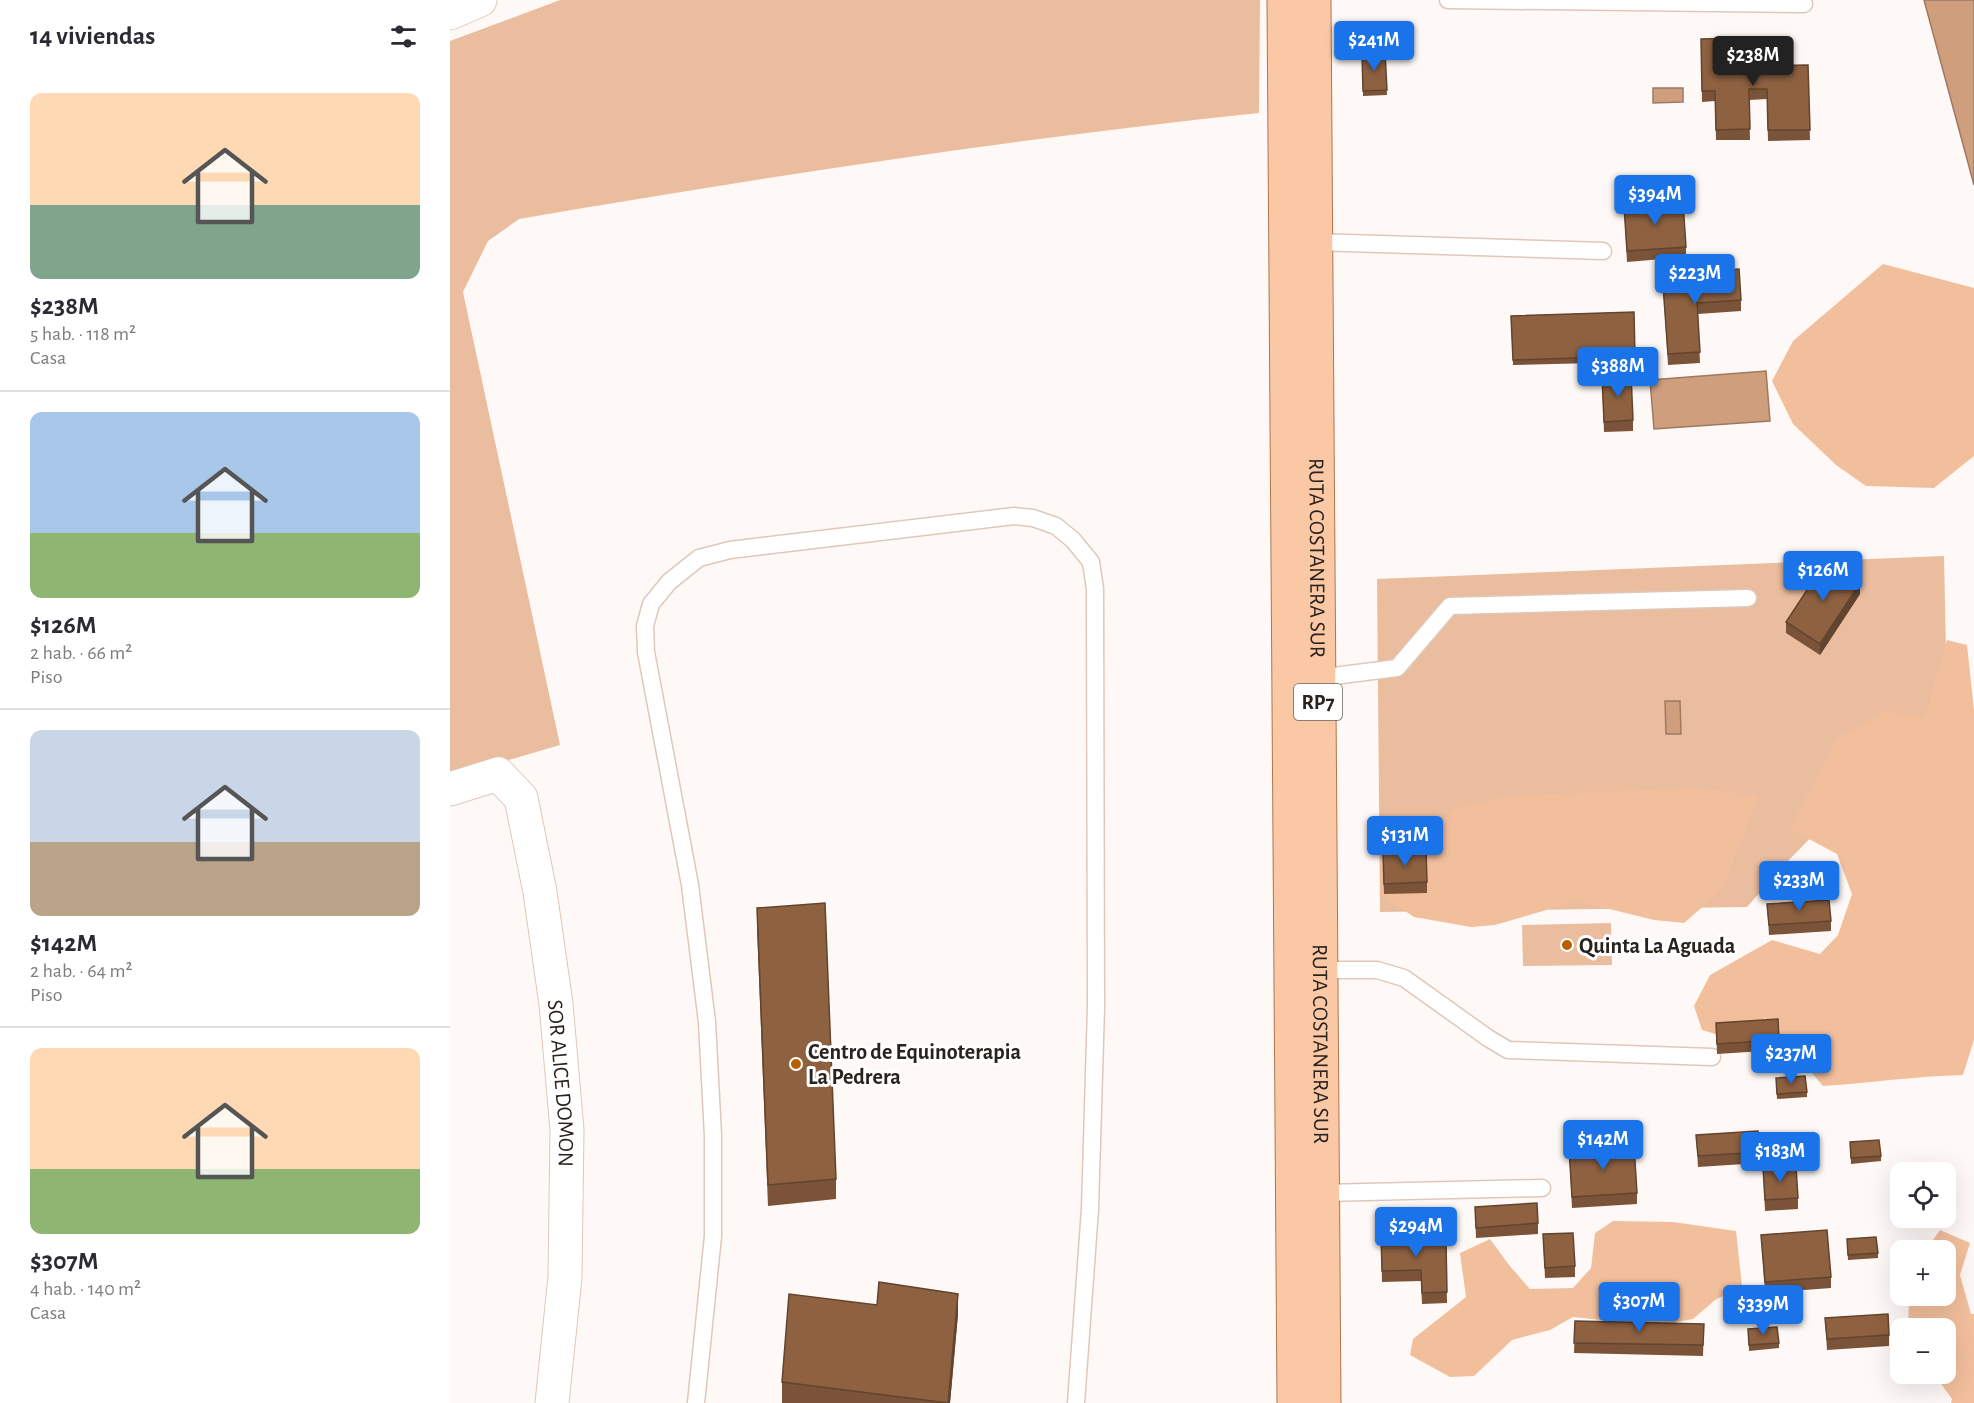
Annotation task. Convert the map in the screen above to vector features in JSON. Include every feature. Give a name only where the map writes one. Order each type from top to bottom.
[{"type":"main road","name":"RUTA COSTANERA SUR","points":[[1284,0],[1294,1403]]},
{"type":"main road","name":"RUTA COSTANERA SUR","points":[[1314,0],[1324,1403]]},
{"type":"street","points":[[450,13],[480,0]]},
{"type":"street","name":"SOR ALICE DOMON","points":[[450,789],[498,774],[521,798],[540,892],[557,1015],[567,1130],[565,1277],[552,1403]]},
{"type":"lane","points":[[1448,0],[1804,4]]},
{"type":"lane","points":[[1315,242],[1603,251]]},
{"type":"lane","points":[[696,1403],[713,1236],[713,1136],[707,1022],[690,885],[646,652],[645,626],[651,604],[669,582],[699,558],[729,550],[1014,516],[1033,518],[1056,526],[1073,540],[1091,562],[1095,589],[1096,1007],[1090,1209],[1076,1403]]},
{"type":"lane","points":[[1318,678],[1397,668],[1450,606],[1748,598]]},
{"type":"lane","points":[[1320,970],[1377,970],[1404,978],[1508,1050],[1712,1057]]},
{"type":"lane","points":[[1323,1193],[1542,1188]]},
{"type":"shaded area","points":[[560,0],[1260,0],[1259,113],[981,147],[611,203],[519,219],[488,241],[463,292],[560,745],[450,777],[450,41]]},
{"type":"shaded area","points":[[1924,0],[1974,0],[1974,185]]},
{"type":"shaded area","points":[[1653,88],[1683,88],[1683,102],[1653,103]]},
{"type":"shaded area","points":[[1883,264],[1974,288],[1974,456],[1934,488],[1866,486],[1836,465],[1793,424],[1772,381],[1793,341]]},
{"type":"shaded area","points":[[1766,371],[1770,421],[1654,429],[1650,380]]},
{"type":"shaded area","points":[[1944,556],[1947,699],[1782,867],[1747,907],[1380,912],[1377,579]]},
{"type":"shaded area","points":[[1947,640],[1967,645],[1974,710],[1974,1040],[1963,1075],[1823,1086],[1765,1018],[1735,1040],[1702,1030],[1694,1006],[1710,975],[1772,940],[1820,954],[1838,935],[1852,894],[1837,854],[1790,829],[1837,738],[1886,711],[1925,717]]},
{"type":"shaded area","points":[[1665,701],[1680,701],[1681,734],[1666,734]]},
{"type":"shaded area","points":[[1698,788],[1759,796],[1722,890],[1684,923],[1654,920],[1577,901],[1495,925],[1471,927],[1414,917],[1380,894],[1402,849],[1455,810],[1504,796]]},
{"type":"shaded area","name":"Quinta La Aguada","points":[[1611,923],[1612,965],[1523,966],[1522,925]]},
{"type":"shaded area","points":[[1613,1221],[1673,1222],[1736,1231],[1742,1286],[1715,1300],[1693,1319],[1658,1326],[1573,1317],[1550,1330],[1512,1340],[1474,1376],[1450,1377],[1410,1355],[1413,1339],[1466,1297],[1460,1253],[1490,1239],[1530,1289],[1573,1288],[1591,1268],[1595,1233]]},
{"type":"shaded area","points":[[1940,1230],[1970,1243],[1960,1275],[1971,1314],[1974,1314],[1974,1403],[1951,1403],[1952,1399],[1941,1384],[1956,1384],[1956,1318],[1908,1318],[1909,1306],[1956,1306],[1956,1240],[1933,1240]]},
{"type":"building","points":[[1748,38],[1749,66],[1808,65],[1810,130],[1768,130],[1767,89],[1749,89],[1750,129],[1716,130],[1715,91],[1702,91],[1701,39]]},
{"type":"building","points":[[1385,52],[1387,90],[1363,91],[1362,53]]},
{"type":"building","points":[[1683,202],[1686,247],[1627,251],[1624,206]]},
{"type":"building","points":[[1739,269],[1741,300],[1697,303],[1700,352],[1668,354],[1663,285],[1688,284],[1688,272]]},
{"type":"building","points":[[1634,312],[1635,356],[1513,360],[1511,316]]},
{"type":"building","points":[[1631,374],[1633,420],[1604,422],[1602,376]]},
{"type":"building","points":[[1826,561],[1860,583],[1820,644],[1786,622]]},
{"type":"building","points":[[1426,850],[1427,882],[1384,884],[1383,852]]},
{"type":"building","points":[[1829,900],[1831,921],[1769,925],[1767,904]]},
{"type":"building","name":"Centro de Equinoterapia La Pedrera","points":[[825,903],[836,1179],[768,1185],[757,908]]},
{"type":"building","points":[[1778,1019],[1779,1040],[1717,1044],[1716,1023]]},
{"type":"building","points":[[1805,1076],[1807,1092],[1777,1094],[1776,1078]]},
{"type":"building","points":[[1758,1131],[1760,1152],[1698,1156],[1696,1135]]},
{"type":"building","points":[[1879,1140],[1881,1156],[1851,1158],[1850,1142]]},
{"type":"building","points":[[1634,1145],[1637,1193],[1572,1197],[1569,1148]]},
{"type":"building","points":[[1796,1166],[1798,1198],[1765,1200],[1763,1167]]},
{"type":"building","points":[[1537,1203],[1538,1223],[1476,1228],[1475,1207]]},
{"type":"building","points":[[1827,1230],[1831,1277],[1765,1282],[1761,1235]]},
{"type":"building","points":[[1424,1232],[1424,1242],[1446,1241],[1447,1292],[1422,1293],[1421,1270],[1382,1271],[1381,1233]]},
{"type":"building","points":[[1573,1233],[1575,1266],[1545,1268],[1543,1234]]},
{"type":"building","points":[[1876,1237],[1878,1253],[1848,1255],[1847,1239]]},
{"type":"building","points":[[879,1282],[958,1294],[948,1403],[782,1382],[789,1294],[877,1305]]},
{"type":"building","points":[[1888,1314],[1889,1335],[1827,1339],[1825,1318]]},
{"type":"building","points":[[1575,1321],[1704,1324],[1703,1345],[1574,1343]]},
{"type":"building","points":[[1777,1327],[1779,1343],[1749,1345],[1748,1329]]},
{"type":"place","name":"Quinta La Aguada","points":[[1567,945]]},
{"type":"place","name":"Centro de Equinoterapia La Pedrera","points":[[796,1064]]}]
